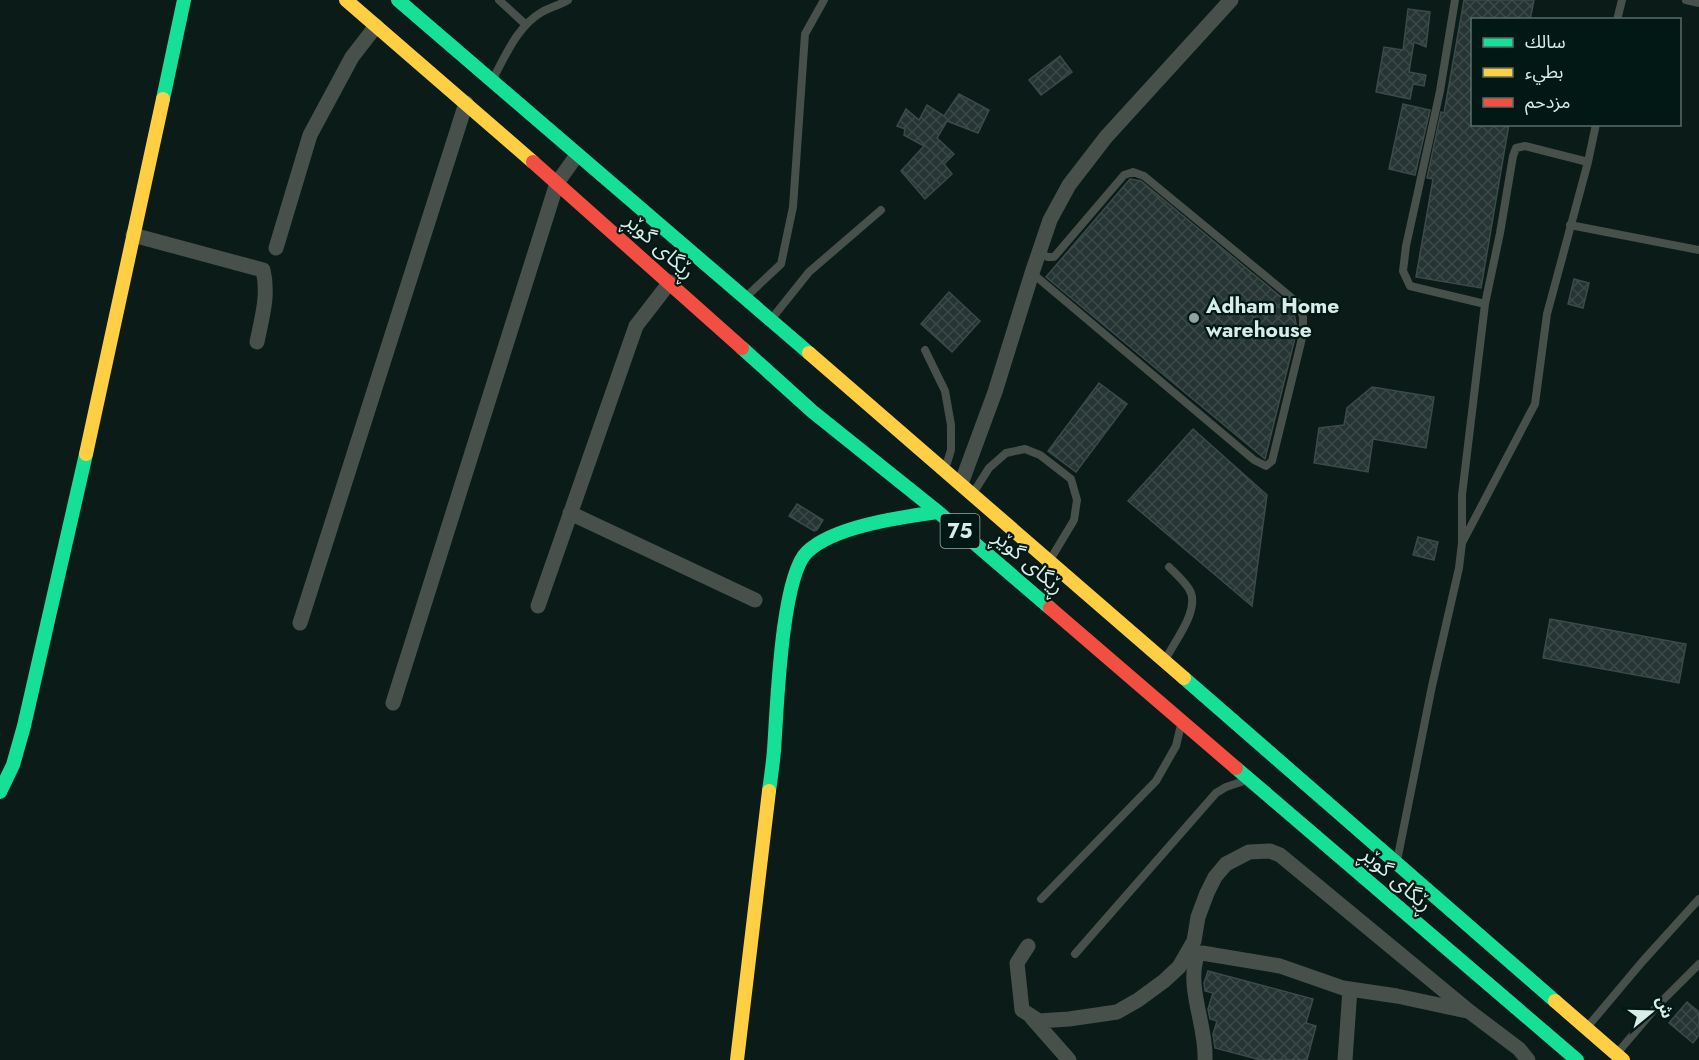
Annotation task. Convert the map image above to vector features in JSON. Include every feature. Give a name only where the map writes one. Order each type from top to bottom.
[{"type":"main road","points":[[0,792],[13,765],[24,726],[90,437],[184,0]]},
{"type":"main road","name":"ڕێگای گوێڕ","points":[[346,0],[558,183],[813,412],[938,512],[1577,1060]]},
{"type":"main road","name":"ڕێگای گوێڕ","points":[[398,0],[967,489],[1620,1057]]},
{"type":"main road","points":[[737,1060],[774,751],[780,659],[797,568],[804,555],[813,547],[841,533],[872,522],[938,512]]},
{"type":"street","points":[[967,489],[1032,273],[1050,220],[1069,184],[1106,137],[1231,0]]},
{"type":"street","points":[[276,248],[310,135],[352,57],[376,26]]},
{"type":"street","points":[[300,623],[466,104]]},
{"type":"street","points":[[393,703],[558,183],[577,155]]},
{"type":"street","points":[[133,235],[263,270],[266,281],[266,299],[257,342]]},
{"type":"street","points":[[538,606],[636,326],[670,282]]},
{"type":"street","points":[[570,513],[755,600]]},
{"type":"street","points":[[1028,946],[1017,963],[1022,1010],[1039,1021],[1117,1012],[1138,1000],[1179,967],[1194,941],[1198,916],[1207,893],[1215,877],[1226,864],[1249,852],[1270,851],[1280,855],[1470,1012],[1519,1049],[1528,1060]]},
{"type":"street","points":[[1205,1060],[1194,971],[1197,956],[1202,953],[1280,966],[1350,989],[1397,996],[1470,1012]]},
{"type":"street","points":[[1345,1060],[1350,989]]},
{"type":"street","points":[[1028,1013],[1069,1060]]},
{"type":"lane","points":[[499,0],[525,24]]},
{"type":"lane","points":[[492,81],[509,48],[525,24],[542,12],[568,0]]},
{"type":"lane","points":[[745,298],[781,264],[793,207],[805,34],[824,0]]},
{"type":"lane","points":[[1455,0],[1440,92],[1406,246],[1403,271],[1410,286],[1485,304]]},
{"type":"lane","points":[[1618,18],[1622,0]]},
{"type":"lane","points":[[1686,0],[1699,3]]},
{"type":"lane","points":[[1462,543],[1535,404],[1547,314],[1596,126]]},
{"type":"lane","points":[[1397,864],[1432,686],[1459,568],[1462,543],[1462,495],[1485,304],[1513,156],[1516,148],[1525,146],[1588,162]]},
{"type":"lane","points":[[1032,273],[1254,460],[1266,466],[1272,461],[1303,334],[1303,317],[1298,303],[1144,177],[1133,172],[1125,175],[1054,257],[1039,253]]},
{"type":"lane","points":[[770,321],[809,272],[881,210]]},
{"type":"lane","points":[[1570,225],[1699,250]]},
{"type":"lane","points":[[925,350],[945,391],[951,426],[951,450],[944,470]]},
{"type":"lane","points":[[967,489],[1006,453],[1025,448],[1040,455],[1071,478],[1077,500],[1074,520],[1050,561]]},
{"type":"lane","points":[[1165,662],[1193,609],[1190,589],[1169,567]]},
{"type":"lane","points":[[1041,899],[1156,781],[1176,746],[1182,721]]},
{"type":"lane","points":[[1075,954],[1216,793],[1249,779]]},
{"type":"lane","points":[[1586,1028],[1699,899]]},
{"type":"lane","points":[[1620,1057],[1658,1005],[1699,964]]},
{"type":"building","points":[[1464,0],[1534,0],[1530,18],[1471,18],[1471,126],[1509,126],[1481,288],[1416,277],[1433,179],[1427,178],[1441,112],[1444,113]]},
{"type":"building","points":[[1408,9],[1430,12],[1426,47],[1414,42],[1409,72],[1426,75],[1424,86],[1413,84],[1410,99],[1376,92],[1384,47],[1403,50]]},
{"type":"building","points":[[1060,56],[1072,72],[1041,95],[1029,80]]},
{"type":"building","points":[[959,94],[989,110],[978,133],[947,121],[937,138],[954,154],[944,164],[952,174],[925,199],[901,171],[924,146],[904,135],[905,129],[897,126],[906,109],[919,120],[927,105],[944,116]]},
{"type":"building","points":[[1403,104],[1430,110],[1415,175],[1389,169]]},
{"type":"building","name":"Adham Home warehouse","points":[[1130,179],[1141,181],[1293,307],[1297,330],[1265,459],[1046,277]]},
{"type":"building","points":[[1574,279],[1589,283],[1583,308],[1568,304]]},
{"type":"building","points":[[949,292],[980,321],[952,352],[921,324]]},
{"type":"building","points":[[1099,383],[1127,404],[1076,472],[1048,451]]},
{"type":"building","points":[[1372,387],[1434,397],[1426,448],[1373,439],[1368,472],[1314,463],[1319,428],[1344,425],[1347,408]]},
{"type":"building","points":[[1193,429],[1267,495],[1252,606],[1128,501]]},
{"type":"building","points":[[797,504],[823,520],[817,530],[814,531],[789,516]]},
{"type":"building","points":[[1418,537],[1438,542],[1434,560],[1413,555]]},
{"type":"building","points":[[1550,619],[1686,644],[1679,683],[1543,658]]},
{"type":"building","points":[[1208,971],[1313,999],[1306,1023],[1316,1026],[1307,1060],[1261,1060],[1215,1048],[1213,1034],[1217,1021],[1210,1019],[1208,1009],[1213,993],[1205,991],[1204,983]]},
{"type":"building","points":[[1687,1002],[1699,1012],[1699,1035],[1693,1043],[1669,1023]]},
{"type":"traffic: fast","points":[[163,99],[184,0]]},
{"type":"traffic: fast","points":[[398,0],[809,353]]},
{"type":"traffic: fast","points":[[742,348],[813,412],[938,512],[1050,608]]},
{"type":"traffic: fast","points":[[0,792],[13,765],[24,726],[86,454]]},
{"type":"traffic: fast","points":[[769,791],[782,645],[791,588],[798,566],[807,552],[834,535],[869,524],[938,512]]},
{"type":"traffic: fast","points":[[1184,678],[1555,1001]]},
{"type":"traffic: fast","points":[[1236,768],[1577,1060]]},
{"type":"traffic: slow","points":[[346,0],[533,162]]},
{"type":"traffic: slow","points":[[86,454],[163,99]]},
{"type":"traffic: slow","points":[[809,353],[1184,678]]},
{"type":"traffic: slow","points":[[737,1060],[769,791]]},
{"type":"traffic: slow","points":[[1555,1001],[1623,1060]]},
{"type":"traffic: jam","points":[[533,162],[742,348]]},
{"type":"traffic: jam","points":[[1050,608],[1236,768]]},
{"type":"place","name":"Adham Home warehouse","points":[[1194,318]]}]
